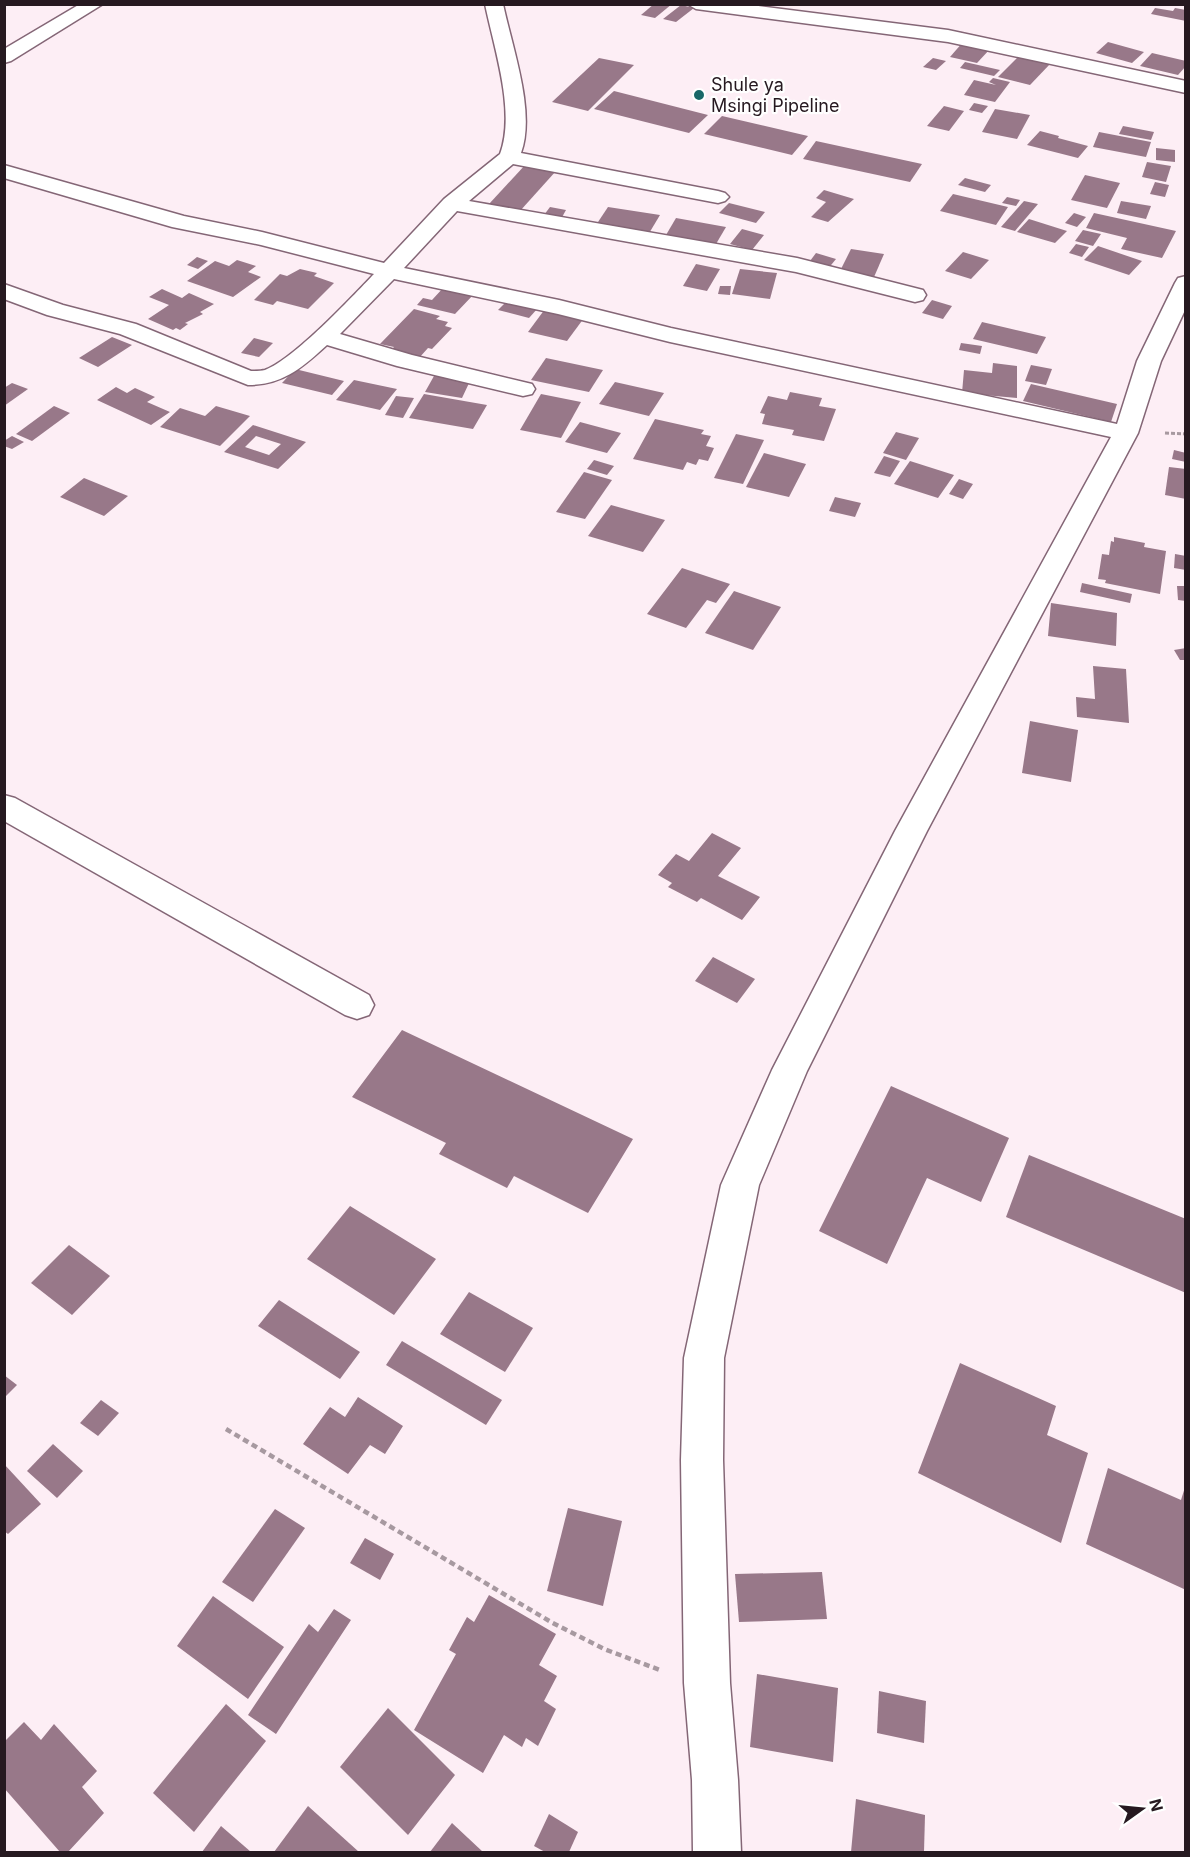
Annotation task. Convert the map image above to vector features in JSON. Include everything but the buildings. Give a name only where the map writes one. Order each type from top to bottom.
[{"type":"street","points":[[4,57],[94,4]]},
{"type":"street","points":[[4,291],[55,310],[128,329],[248,378],[262,378],[276,374],[323,336],[452,204],[509,157],[516,144],[513,113],[505,48],[494,4]]},
{"type":"street","points":[[696,4],[948,36],[1185,87]]},
{"type":"street","points":[[509,157],[718,197]]},
{"type":"street","points":[[4,171],[154,216],[262,239],[389,271],[559,307],[680,337],[1126,433]]},
{"type":"street","points":[[452,204],[797,265],[915,295]]},
{"type":"street","points":[[717,1852],[716,1780],[707,1683],[702,1460],[704,1358],[740,1185],[790,1070],[901,851],[1126,433],[1149,361],[1185,283]]},
{"type":"street","points":[[323,336],[405,361],[523,389]]},
{"type":"street","points":[[4,806],[357,1005]]},
{"type":"path","points":[[226,1429],[594,1645],[626,1659],[707,1683]]},
{"type":"place","name":"Shule ya Msingi Pipeline","points":[[699,95]]}]
